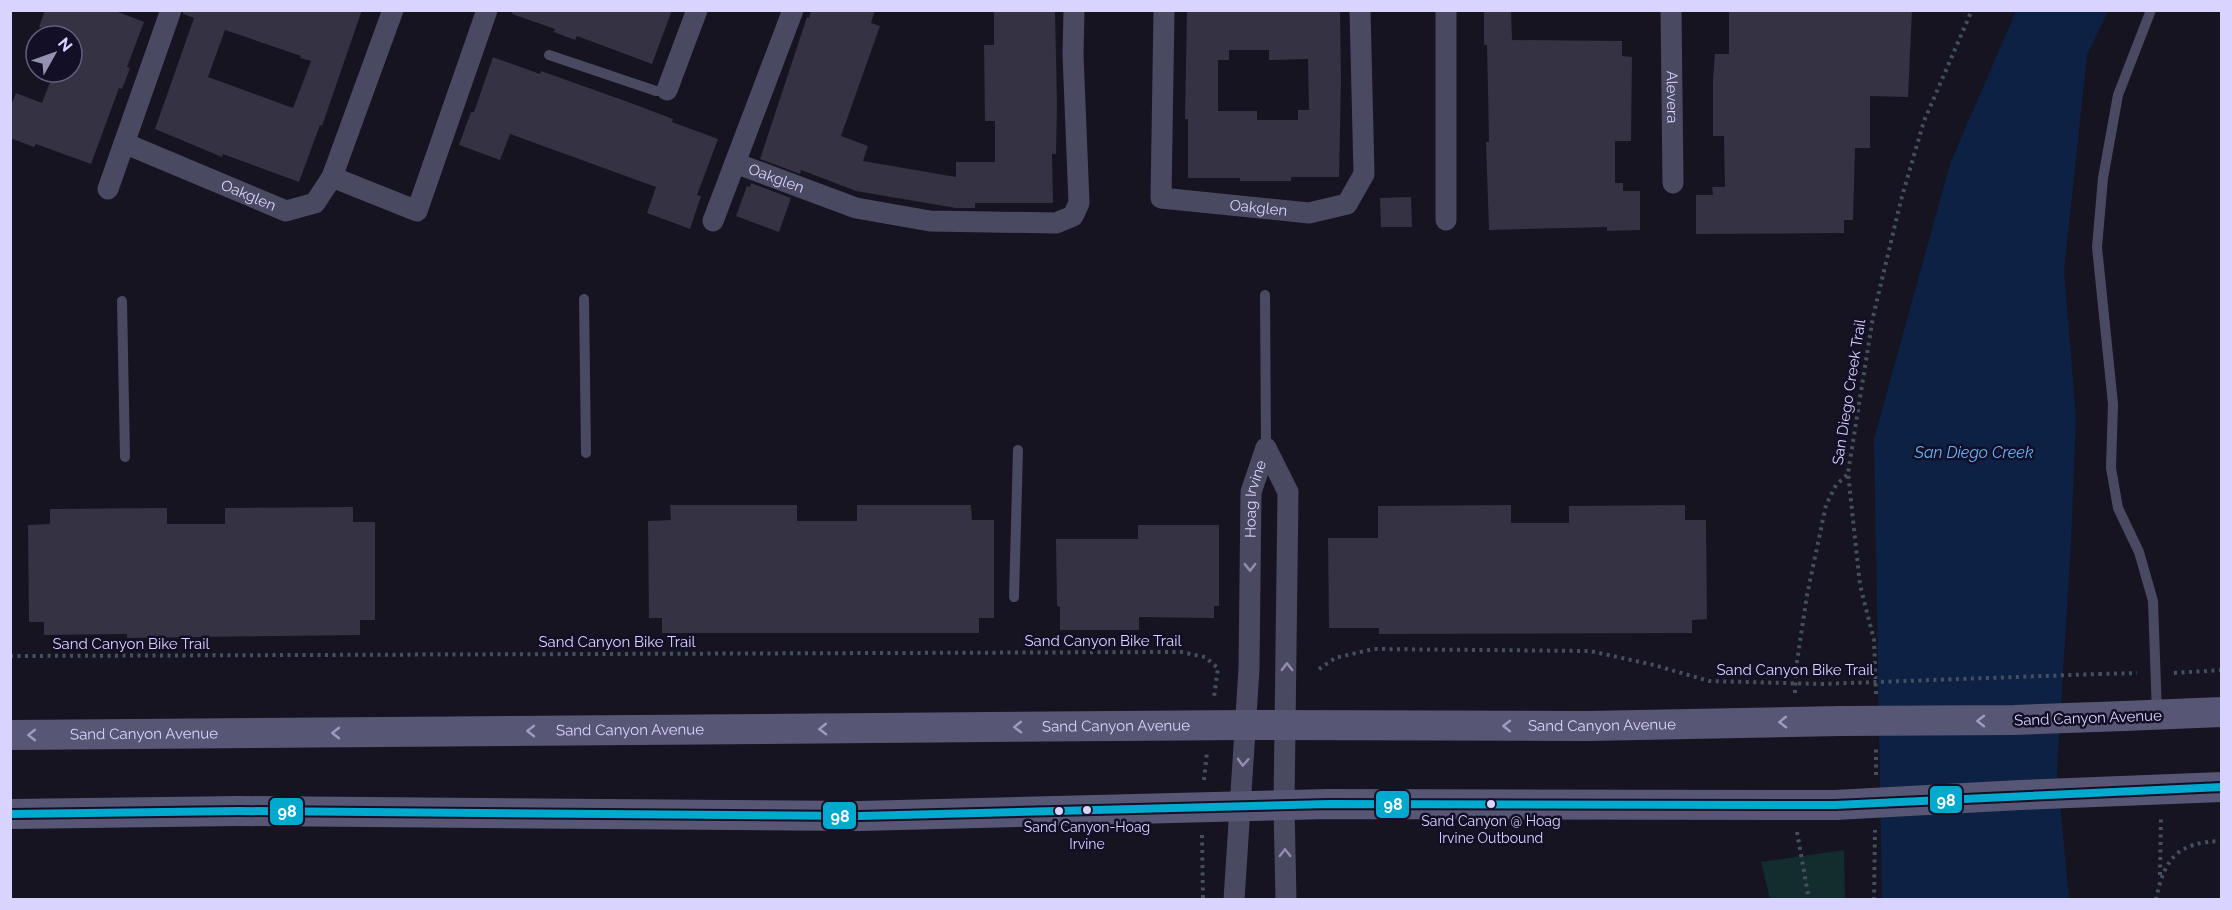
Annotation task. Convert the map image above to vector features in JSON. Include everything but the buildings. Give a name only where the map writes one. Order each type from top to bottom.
[{"type":"main road","name":"Sand Canyon Avenue","points":[[10,735],[1245,724],[1587,726],[2014,720],[2222,712]]},
{"type":"main road","points":[[10,813],[250,811],[859,816],[1329,804],[1835,805],[2222,787]]},
{"type":"street","points":[[108,189],[171,10]]},
{"type":"street","name":"Oakglen","points":[[124,143],[286,211],[315,203],[332,177],[393,10]]},
{"type":"street","points":[[332,177],[417,211],[487,10]]},
{"type":"street","points":[[667,90],[697,10]]},
{"type":"street","name":"Oakglen","points":[[713,221],[793,10]]},
{"type":"street","name":"Oakglen","points":[[735,163],[856,208],[930,221],[1056,223],[1073,216],[1079,203],[1073,54],[1074,10]]},
{"type":"street","name":"Oakglen","points":[[1164,10],[1161,198],[1309,213],[1347,204],[1364,174],[1360,10]]},
{"type":"street","points":[[1446,10],[1446,220]]},
{"type":"street","name":"Alevera","points":[[1671,10],[1673,183]]},
{"type":"street","name":"Hoag Irvine","points":[[1234,900],[1249,669],[1251,492],[1266,448]]},
{"type":"street","name":"Hoag Irvine","points":[[1266,448],[1288,492],[1287,726],[1284,806],[1286,900]]},
{"type":"lane","points":[[2151,10],[2118,95],[2103,178],[2097,247],[2114,404],[2112,468],[2118,508],[2139,552],[2153,601],[2157,716]]},
{"type":"lane","points":[[549,55],[656,91],[667,90]]},
{"type":"lane","points":[[1264,295],[1266,448]]},
{"type":"lane","points":[[584,299],[586,453]]},
{"type":"lane","points":[[122,301],[125,457]]},
{"type":"lane","points":[[1014,597],[1018,450]]},
{"type":"path","name":"San Diego Creek Trail","points":[[1876,704],[1874,640],[1860,585],[1848,473],[1873,317],[1901,200],[1924,121],[1972,10]]},
{"type":"path","points":[[1794,683],[1807,595],[1826,505],[1836,485],[1848,473]]},
{"type":"path","name":"Sand Canyon Bike Trail","points":[[1319,669],[1335,658],[1373,649],[1590,651],[1654,665],[1709,681],[1821,684],[2099,674]]},
{"type":"path","name":"Sand Canyon Bike Trail","points":[[10,656],[1181,652],[1205,657],[1218,668]]},
{"type":"path","points":[[1875,784],[1876,738]]},
{"type":"path","points":[[2156,900],[2160,877],[2163,789]]},
{"type":"path","points":[[1796,804],[1797,838],[1809,900]]},
{"type":"path","points":[[1874,900],[1875,819]]},
{"type":"path","points":[[2160,877],[2168,861],[2192,844],[2202,841],[2222,841]]},
{"type":"green space","points":[[1844,850],[1845,899],[1770,899],[1761,862]]},
{"type":"water","name":"San Diego Creek","points":[[2016,11],[2108,11],[2087,55],[2064,271],[2076,417],[2057,770],[2069,899],[1882,899],[1874,439],[1950,164]]},
{"type":"transit line","name":"98","points":[[10,814],[239,811],[859,816],[1329,804],[1835,805],[2222,787]]},
{"type":"place","name":"Sand Canyon @ Hoag Irvine Outbound","points":[[1491,804]]},
{"type":"place","name":"Sand Canyon-Hoag Irvine","points":[[1087,810]]}]
